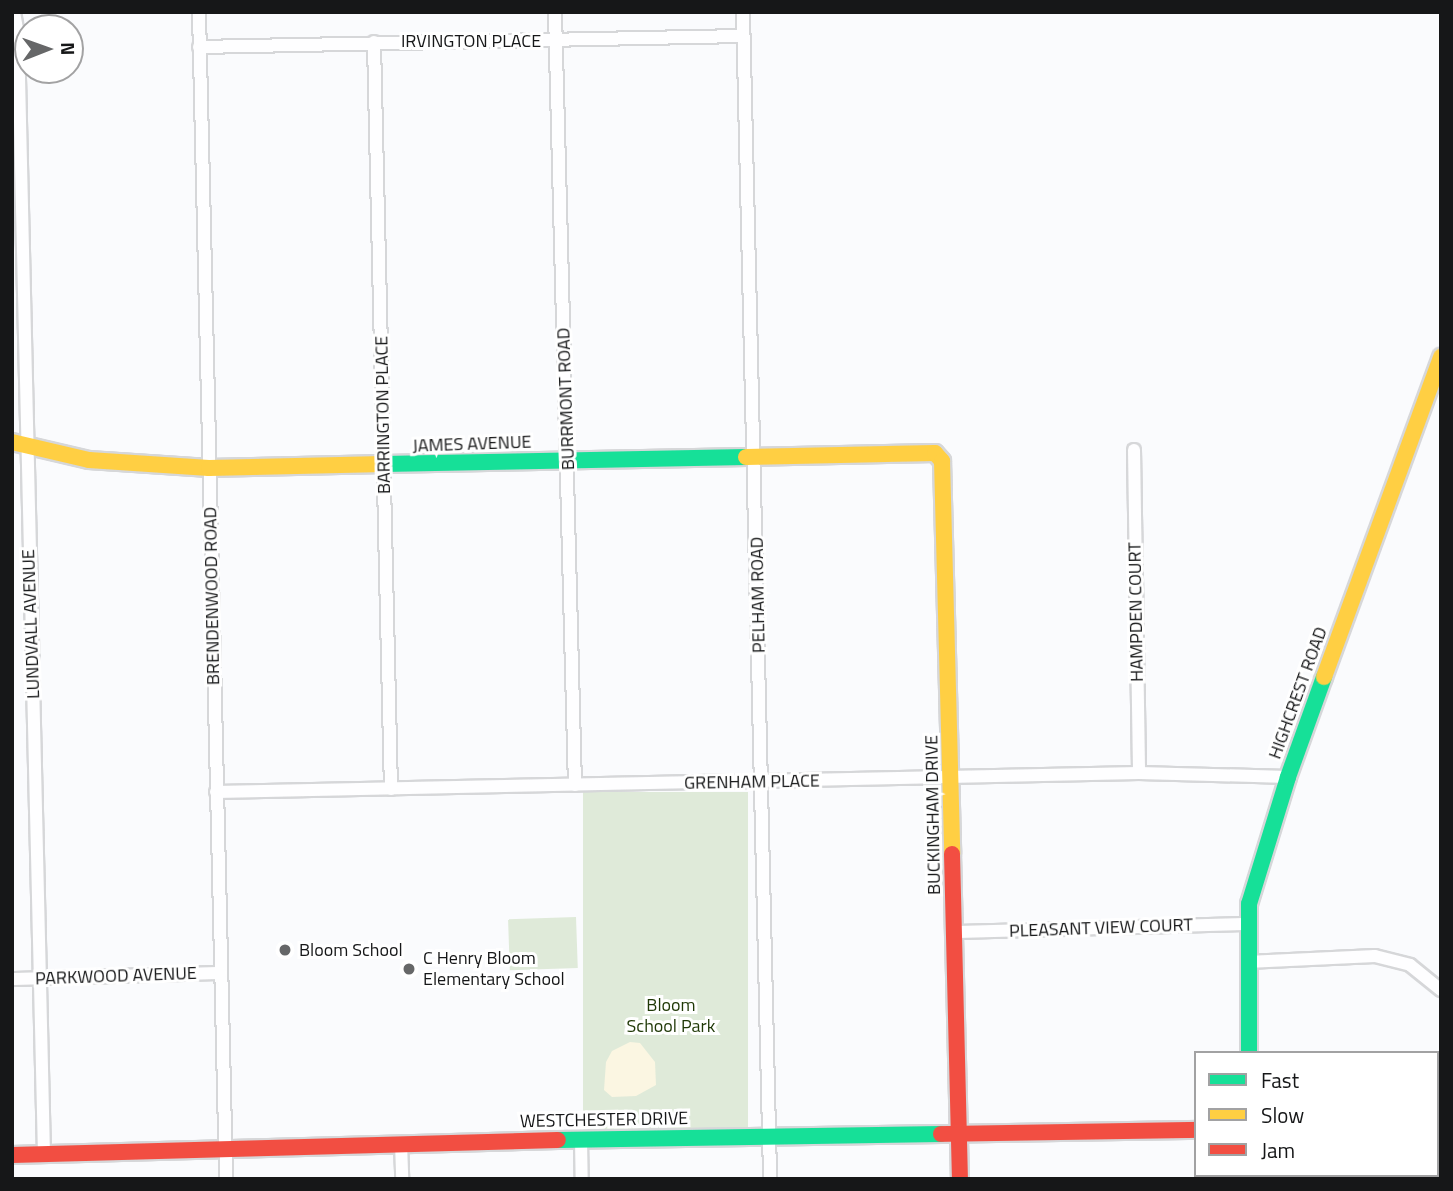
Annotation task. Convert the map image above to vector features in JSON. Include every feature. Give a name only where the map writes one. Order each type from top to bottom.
[{"type":"street","name":"LUNDVALL AVENUE","points":[[14,12],[18,35],[19,445],[42,978],[44,1153]]},
{"type":"street","name":"BRENDENWOOD ROAD","points":[[199,12],[226,1179]]},
{"type":"street","name":"BURRMONT ROAD","points":[[555,12],[575,785]]},
{"type":"street","name":"PELHAM ROAD","points":[[743,12],[770,1179]]},
{"type":"street","name":"IRVINGTON PLACE","points":[[199,47],[743,36]]},
{"type":"street","name":"BARRINGTON PLACE","points":[[374,42],[391,789]]},
{"type":"street","name":"HIGHCREST ROAD","points":[[1249,1051],[1249,904],[1288,777],[1441,358]]},
{"type":"street","name":"JAMES AVENUE","points":[[19,445],[89,460],[209,468],[935,453]]},
{"type":"street","name":"HAMPDEN COURT","points":[[1134,450],[1139,773]]},
{"type":"street","name":"BUCKINGHAM DRIVE","points":[[935,453],[942,461],[960,1179]]},
{"type":"street","name":"GRENHAM PLACE","points":[[216,792],[1139,773],[1288,777]]},
{"type":"street","name":"PLEASANT VIEW COURT","points":[[955,932],[1247,924]]},
{"type":"street","points":[[1247,962],[1375,956],[1410,965],[1441,990]]},
{"type":"street","name":"PARKWOOD AVENUE","points":[[12,979],[220,973]]},
{"type":"street","name":"WESTCHESTER DRIVE","points":[[12,1154],[401,1143],[1194,1130]]},
{"type":"street","points":[[581,1140],[582,1179]]},
{"type":"street","points":[[401,1143],[402,1179]]},
{"type":"green space","name":"Bloom School Park","points":[[583,792],[748,792],[748,1132],[583,1132]]},
{"type":"green space","points":[[576,917],[578,968],[510,970],[508,919]]},
{"type":"sand","points":[[630,1042],[640,1043],[655,1062],[656,1085],[636,1096],[612,1097],[604,1090],[606,1062],[612,1051]]},
{"type":"traffic: fast","points":[[384,464],[746,457]]},
{"type":"traffic: fast","points":[[1249,1051],[1249,904],[1288,777],[1324,677]]},
{"type":"traffic: fast","points":[[558,1140],[941,1134]]},
{"type":"traffic: slow","points":[[1324,677],[1441,357]]},
{"type":"traffic: slow","points":[[12,442],[89,460],[209,468],[384,464]]},
{"type":"traffic: slow","points":[[746,457],[935,453],[942,461],[952,854]]},
{"type":"traffic: jam","points":[[952,854],[960,1179]]},
{"type":"traffic: jam","points":[[941,1134],[1194,1130]]},
{"type":"traffic: jam","points":[[12,1155],[558,1140]]},
{"type":"place","name":"Bloom School","points":[[285,950]]},
{"type":"place","name":"C Henry Bloom Elementary School","points":[[409,969]]}]
